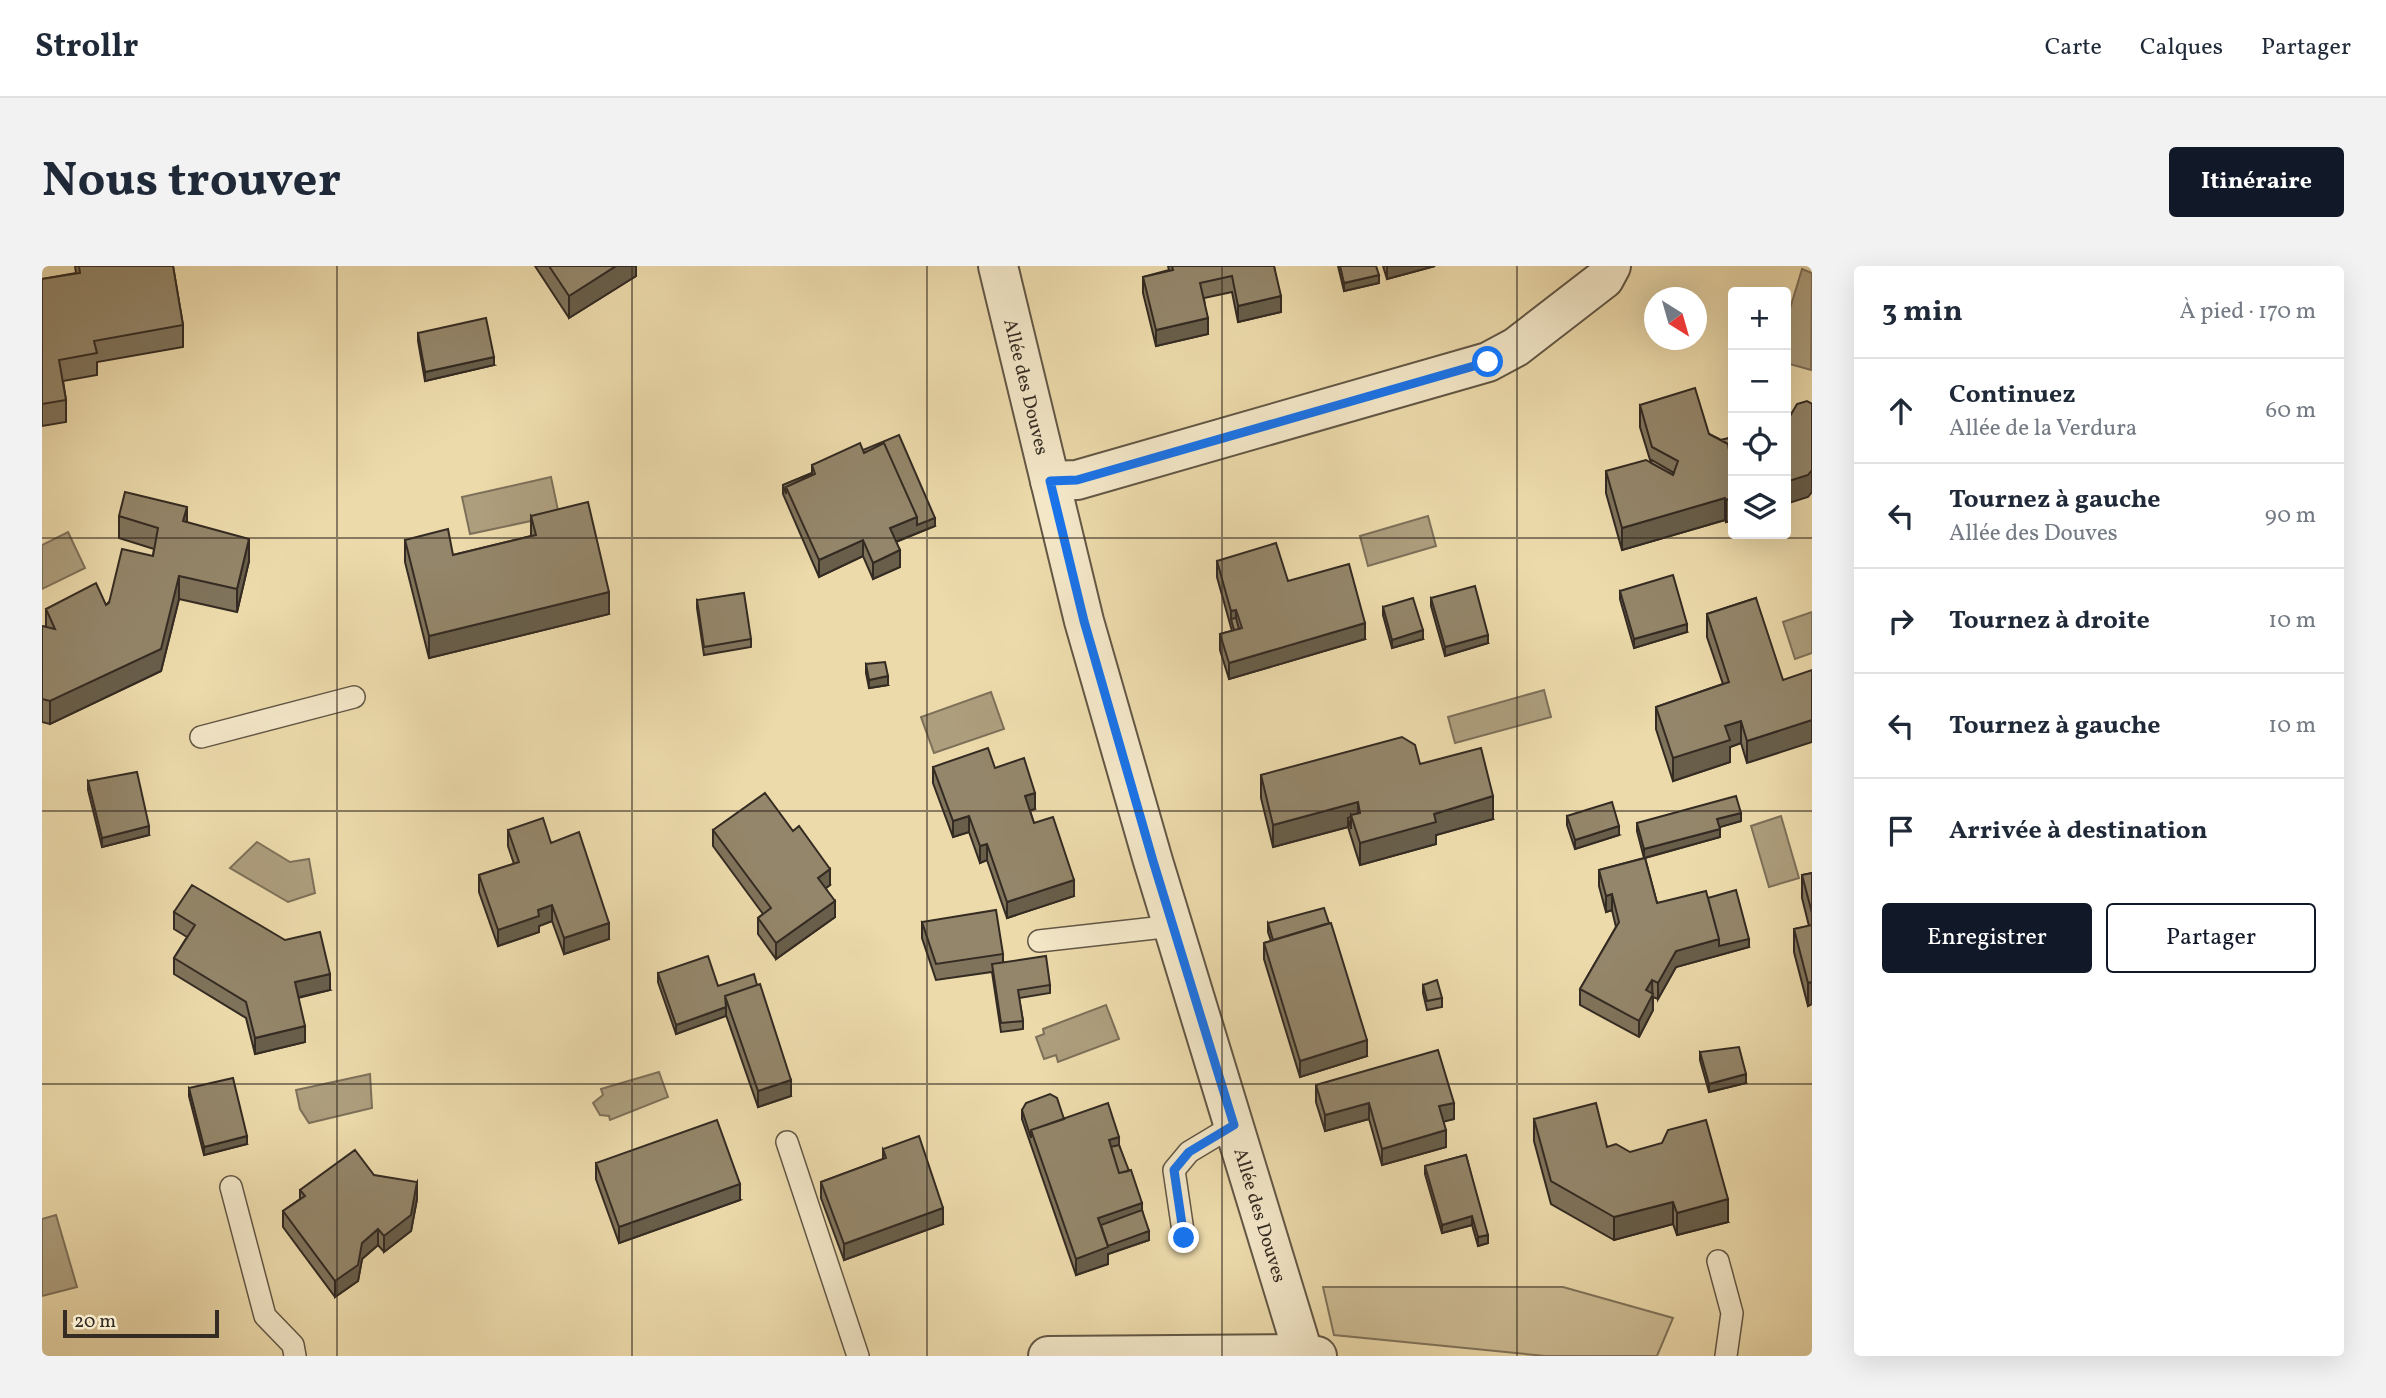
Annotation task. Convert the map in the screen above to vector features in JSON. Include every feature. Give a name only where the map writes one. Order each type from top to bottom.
[{"type":"street","name":"Allée des Douves","points":[[998,266],[1084,621],[1172,926],[1308,1355]]},
{"type":"street","points":[[1050,481],[1077,480],[1488,362],[1516,348],[1604,279],[1611,266]]},
{"type":"street","points":[[1048,1356],[1308,1355]]},
{"type":"lane","points":[[201,737],[354,697]]},
{"type":"lane","points":[[1039,941],[1172,926]]},
{"type":"lane","points":[[1184,1238],[1174,1170],[1189,1152],[1234,1125]]},
{"type":"lane","points":[[787,1142],[858,1356]]},
{"type":"lane","points":[[231,1187],[265,1316],[293,1345],[295,1356]]},
{"type":"lane","points":[[1718,1261],[1732,1313],[1726,1356]]},
{"type":"shaded area","points":[[1802,269],[1812,273],[1811,370],[1791,364],[1791,305]]},
{"type":"shaded area","points":[[551,477],[559,515],[470,534],[462,497]]},
{"type":"shaded area","points":[[1428,516],[1436,546],[1368,566],[1360,536]]},
{"type":"shaded area","points":[[68,532],[85,568],[42,589],[42,545]]},
{"type":"shaded area","points":[[1812,612],[1812,653],[1795,659],[1783,622]]},
{"type":"shaded area","points":[[1544,690],[1551,717],[1455,743],[1448,717]]},
{"type":"shaded area","points":[[991,692],[1004,729],[934,753],[921,717]]},
{"type":"shaded area","points":[[1781,816],[1799,878],[1769,887],[1751,826]]},
{"type":"shaded area","points":[[257,842],[290,862],[309,859],[315,893],[288,902],[230,868]]},
{"type":"shaded area","points":[[1106,1005],[1119,1039],[1058,1062],[1056,1055],[1044,1059],[1036,1037],[1044,1034],[1043,1029]]},
{"type":"shaded area","points":[[659,1072],[668,1097],[610,1120],[609,1116],[600,1115],[593,1103],[603,1095],[601,1089]]},
{"type":"shaded area","points":[[370,1074],[372,1108],[309,1123],[300,1109],[296,1090]]},
{"type":"shaded area","points":[[56,1215],[77,1287],[42,1296],[42,1219]]},
{"type":"shaded area","points":[[1323,1287],[1563,1287],[1673,1318],[1657,1356],[1545,1356],[1334,1335]]},
{"type":"building","points":[[79,266],[173,266],[183,325],[94,341],[97,353],[59,360],[66,400],[42,404],[42,279],[80,273]]},
{"type":"building","points":[[549,266],[616,266],[569,296]]},
{"type":"building","points":[[1172,266],[1274,266],[1281,296],[1238,306],[1232,276],[1200,283],[1208,318],[1156,330],[1143,277],[1173,270]]},
{"type":"building","points":[[1340,266],[1376,266],[1379,275],[1344,283]]},
{"type":"building","points":[[486,318],[494,357],[425,372],[418,333]]},
{"type":"building","points":[[1695,388],[1709,434],[1728,444],[1728,499],[1622,528],[1606,471],[1646,460],[1673,475],[1678,461],[1652,447],[1640,405]]},
{"type":"building","points":[[1807,401],[1812,404],[1812,470],[1808,475],[1791,480],[1791,414],[1797,404]]},
{"type":"building","points":[[899,435],[935,518],[917,525],[917,517],[884,443],[864,453],[863,450]]},
{"type":"building","points":[[860,443],[864,453],[884,443],[917,517],[890,528],[900,550],[873,563],[863,540],[819,560],[786,487],[815,474],[812,465]]},
{"type":"building","points":[[1652,460],[1674,473],[1673,475],[1651,463]]},
{"type":"building","points":[[812,473],[786,487],[786,494],[783,485]]},
{"type":"building","points":[[125,492],[187,507],[183,521],[249,539],[237,589],[179,576],[161,649],[50,701],[42,699],[42,626],[55,629],[46,609],[96,583],[106,605],[109,603],[122,549],[153,556],[158,528],[119,516]]},
{"type":"building","points":[[588,502],[609,592],[429,636],[405,540],[448,529],[453,555],[536,535],[531,516]]},
{"type":"building","points":[[1276,543],[1288,581],[1349,564],[1365,623],[1229,663],[1220,634],[1242,628],[1236,610],[1231,611],[1217,561]]},
{"type":"building","points":[[1673,575],[1687,624],[1634,639],[1620,591]]},
{"type":"building","points":[[1475,586],[1488,635],[1445,647],[1431,598]]},
{"type":"building","points":[[744,593],[751,639],[704,647],[697,600]]},
{"type":"building","points":[[1413,598],[1423,630],[1392,640],[1383,607]]},
{"type":"building","points":[[1756,598],[1783,680],[1812,670],[1812,720],[1747,741],[1741,721],[1725,726],[1730,740],[1673,758],[1656,707],[1729,682],[1707,614]]},
{"type":"building","points":[[1236,618],[1239,629],[1234,630],[1231,619]]},
{"type":"building","points":[[885,662],[888,676],[869,680],[866,664]]},
{"type":"building","points":[[1402,737],[1415,745],[1420,764],[1481,748],[1493,796],[1434,814],[1436,822],[1360,843],[1351,815],[1360,813],[1358,802],[1273,825],[1261,775]]},
{"type":"building","points":[[988,748],[995,768],[1024,758],[1035,793],[1025,796],[1034,823],[1053,817],[1074,880],[1007,902],[987,844],[980,846],[969,816],[953,821],[933,767]]},
{"type":"building","points":[[137,772],[149,826],[102,838],[88,781]]},
{"type":"building","points":[[765,793],[793,831],[799,826],[830,869],[818,878],[835,901],[776,943],[758,918],[771,908],[713,830]]},
{"type":"building","points":[[1736,796],[1741,813],[1717,819],[1720,829],[1644,849],[1637,823]]},
{"type":"building","points":[[1612,802],[1619,826],[1575,840],[1567,816]]},
{"type":"building","points":[[543,818],[551,843],[579,832],[609,923],[564,938],[552,905],[538,910],[539,916],[498,930],[479,875],[519,862],[508,830]]},
{"type":"building","points":[[1645,858],[1657,903],[1706,891],[1719,939],[1676,951],[1658,983],[1652,980],[1646,990],[1653,994],[1639,1021],[1580,989],[1619,922],[1612,894],[1606,896],[1599,870]]},
{"type":"building","points":[[1812,873],[1812,913],[1802,875]]},
{"type":"building","points":[[192,885],[285,940],[320,932],[330,974],[295,982],[305,1026],[255,1038],[246,1002],[174,958],[195,925],[174,912]]},
{"type":"building","points":[[1736,890],[1749,939],[1719,946],[1708,898]]},
{"type":"building","points":[[1324,908],[1329,923],[1273,940],[1268,923]]},
{"type":"building","points":[[996,910],[1003,954],[936,964],[922,922]]},
{"type":"building","points":[[1331,923],[1367,1040],[1300,1061],[1264,943]]},
{"type":"building","points":[[1812,925],[1812,982],[1808,983],[1794,929]]},
{"type":"building","points":[[708,956],[718,986],[754,974],[757,985],[725,996],[726,1007],[676,1025],[658,973]]},
{"type":"building","points":[[1046,956],[1050,985],[1018,990],[1023,1021],[1001,1023],[992,964]]},
{"type":"building","points":[[1437,980],[1442,998],[1427,1001],[1423,985]]},
{"type":"building","points":[[760,984],[791,1080],[758,1091],[725,996]]},
{"type":"building","points":[[1739,1047],[1746,1074],[1709,1084],[1700,1052]]},
{"type":"building","points":[[1438,1050],[1454,1103],[1439,1106],[1446,1130],[1382,1149],[1369,1103],[1325,1115],[1316,1085]]},
{"type":"building","points":[[233,1078],[247,1136],[204,1147],[189,1088]]},
{"type":"building","points":[[1050,1094],[1057,1098],[1064,1119],[1031,1130],[1031,1138],[1022,1110],[1026,1103]]},
{"type":"building","points":[[1108,1103],[1119,1137],[1109,1140],[1119,1173],[1131,1170],[1142,1203],[1098,1218],[1108,1247],[1076,1259],[1031,1130]]},
{"type":"building","points":[[1596,1103],[1607,1147],[1616,1144],[1630,1152],[1662,1143],[1668,1130],[1706,1120],[1728,1199],[1677,1213],[1673,1202],[1614,1217],[1551,1181],[1534,1119]]},
{"type":"building","points":[[717,1120],[740,1184],[619,1227],[596,1163]]},
{"type":"building","points":[[919,1136],[943,1208],[844,1244],[821,1182],[886,1158],[883,1149]]},
{"type":"building","points":[[1119,1145],[1129,1171],[1119,1173],[1111,1147]]},
{"type":"building","points":[[355,1150],[374,1175],[417,1182],[411,1215],[384,1236],[378,1229],[362,1243],[358,1265],[335,1281],[283,1211],[305,1196],[300,1190]]},
{"type":"building","points":[[1466,1155],[1488,1235],[1478,1237],[1472,1216],[1442,1225],[1425,1166]]},
{"type":"building","points":[[1142,1210],[1149,1231],[1108,1246],[1101,1225]]},
{"type":"route","points":[[1184,1238],[1174,1170],[1189,1152],[1234,1125],[1153,861],[1084,621],[1050,481],[1077,480],[1488,362]]}]
